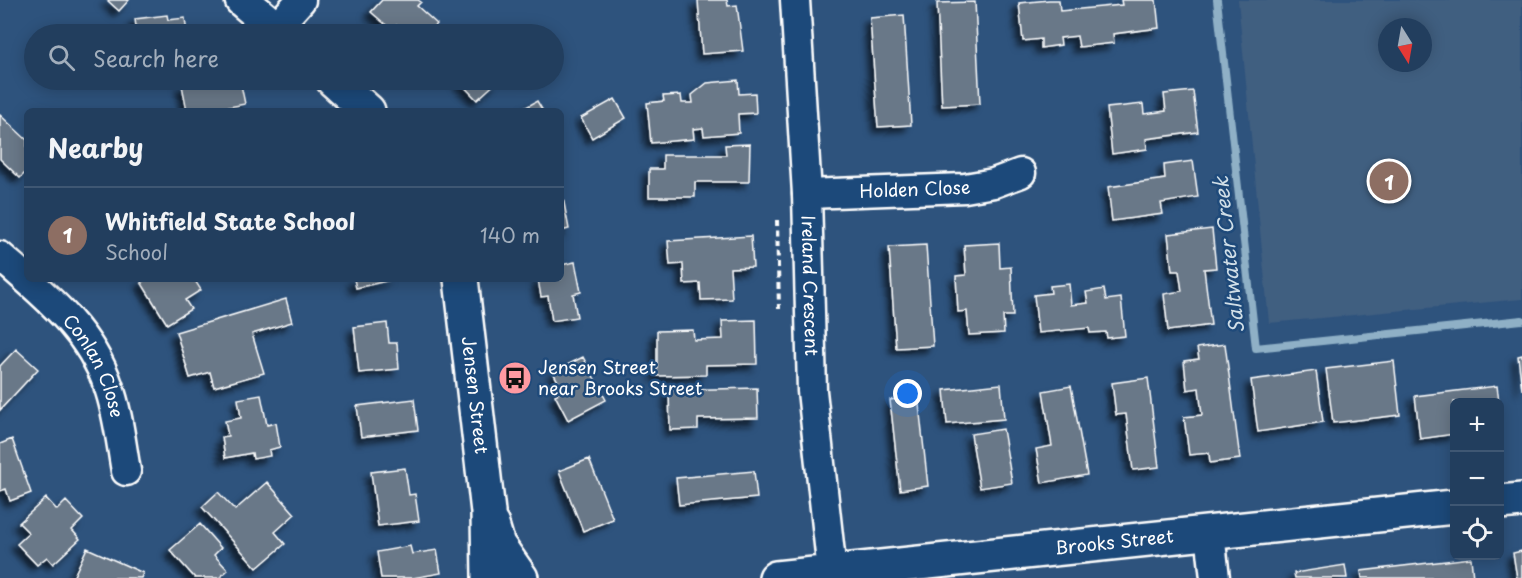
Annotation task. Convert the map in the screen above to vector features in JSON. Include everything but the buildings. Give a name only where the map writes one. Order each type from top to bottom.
[{"type":"street","points":[[243,0],[269,24]]},
{"type":"street","points":[[284,24],[301,0]]},
{"type":"street","name":"Ireland Crescent","points":[[795,0],[807,194],[812,391],[832,572]]},
{"type":"street","points":[[344,90],[365,108]]},
{"type":"street","name":"Holden Close","points":[[807,194],[965,188],[994,183],[1021,172]]},
{"type":"street","name":"Conlan Close","points":[[0,256],[24,277]]},
{"type":"street","name":"Conlan Close","points":[[29,282],[81,333],[96,357],[109,386],[126,471]]},
{"type":"street","name":"Jensen Street","points":[[461,282],[488,512],[489,578]]},
{"type":"street","points":[[1504,502],[1522,500]]},
{"type":"street","name":"Brooks Street","points":[[776,578],[1450,508]]},
{"type":"street","name":"Jensen Street","points":[[488,512],[498,544],[521,578]]},
{"type":"street","points":[[1210,533],[1215,578]]},
{"type":"path","points":[[777,220],[779,309]]},
{"type":"shaded area","points":[[1238,0],[1522,0],[1522,299],[1269,323]]},
{"type":"waterway","name":"Saltwater Creek","points":[[1217,0],[1256,348],[1522,320]]},
{"type":"place","name":"Whitfield State School","points":[[1389,181]]},
{"type":"place","name":"Jensen Street near Brooks Street","points":[[515,378]]}]
